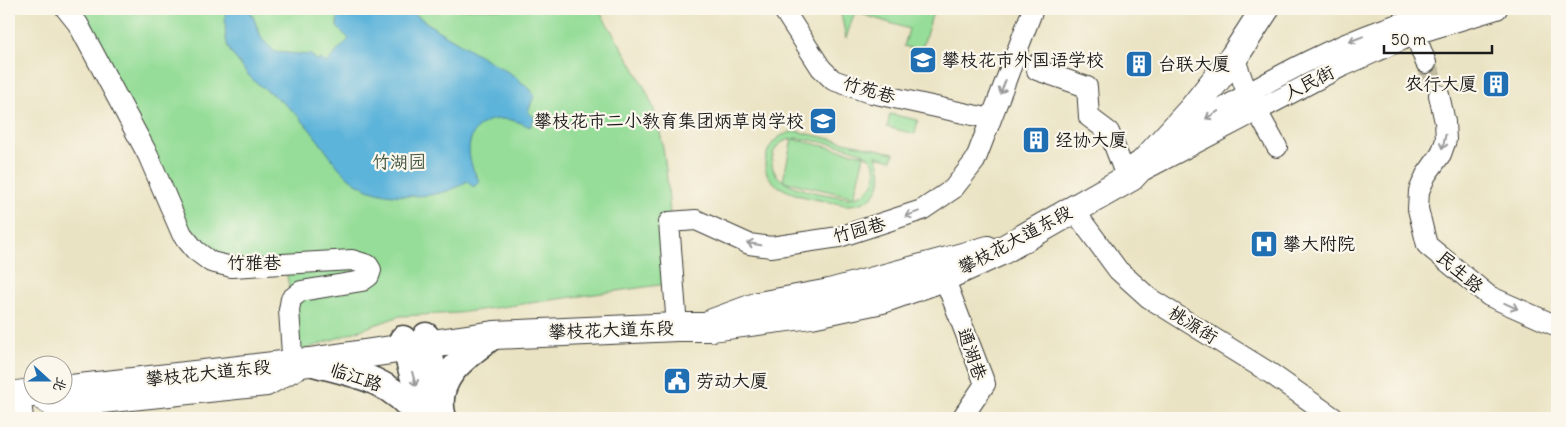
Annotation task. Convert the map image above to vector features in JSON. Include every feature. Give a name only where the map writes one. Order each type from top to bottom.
[{"type":"highway","points":[[1128,174],[1153,153],[1193,109],[1234,57],[1255,13]]},
{"type":"highway","points":[[1128,174],[1255,13]]},
{"type":"highway","name":"攀枝花大道东段","points":[[72,389],[299,360],[416,342],[494,326],[711,323],[881,291],[999,248],[1073,209],[1128,174]]},
{"type":"highway","name":"攀枝花大道东段","points":[[999,248],[1128,174]]},
{"type":"highway","name":"攀枝花大道东段","points":[[416,342],[676,323]]},
{"type":"highway","name":"攀枝花大道东段","points":[[72,377],[299,360]]},
{"type":"main road","points":[[432,416],[452,368],[494,335]]},
{"type":"main road","points":[[416,342],[432,416]]},
{"type":"main road","name":"临江路","points":[[299,360],[380,383],[432,416]]},
{"type":"street","name":"竹雅巷","points":[[66,9],[78,24],[139,137],[182,234],[195,250],[211,262],[232,267],[352,260],[368,265],[371,270],[369,276],[362,281],[301,291],[291,299],[288,310],[299,360]]},
{"type":"street","name":"竹苑巷","points":[[783,9],[821,68],[833,80],[867,92],[991,119]]},
{"type":"street","name":"竹园巷","points":[[676,323],[669,222],[696,220],[748,244],[772,247],[839,237],[881,225],[922,210],[952,189],[974,161],[1032,9]]},
{"type":"street","name":"人民街","points":[[1128,174],[1252,102],[1334,47],[1409,19],[1452,9]]},
{"type":"street","name":"人民街","points":[[1153,153],[1252,102],[1415,34],[1497,9]]},
{"type":"street","points":[[1415,34],[1426,63]]},
{"type":"street","points":[[1234,57],[1252,102],[1277,147]]},
{"type":"street","points":[[1037,64],[1036,70],[1087,87],[1089,118],[1109,132],[1128,174]]},
{"type":"street","name":"民生路","points":[[1439,95],[1445,122],[1446,140],[1441,154],[1426,175],[1419,191],[1418,208],[1427,245],[1488,296],[1557,326]]},
{"type":"street","name":"桃源街","points":[[1073,209],[1118,270],[1149,298],[1270,373],[1334,418]]},
{"type":"street","points":[[711,323],[812,324],[883,309],[947,285],[999,248]]},
{"type":"street","name":"通湖巷","points":[[947,285],[985,384],[962,418]]},
{"type":"street","points":[[45,404],[54,408],[268,386],[299,360]]},
{"type":"green space","name":"竹湖园","points":[[66,9],[598,9],[638,75],[656,116],[661,135],[667,177],[674,283],[458,313],[400,316],[292,354],[291,299],[285,264],[232,267],[195,250]]},
{"type":"green space","points":[[840,9],[934,9],[921,52],[904,46],[909,29],[855,12],[846,38]]},
{"type":"green space","points":[[890,114],[918,120],[915,134],[887,127]]},
{"type":"green space","points":[[795,131],[894,153],[892,160],[876,156],[881,175],[877,191],[865,202],[845,205],[804,197],[777,185],[769,177],[765,165],[768,151],[775,140],[782,135]],"holes":[[[792,139],[783,180],[777,176],[772,167],[774,152],[780,144]],[[793,139],[811,140],[850,148],[864,154],[871,160],[875,167],[876,175],[874,182],[864,193],[854,197],[864,155]],[[784,181],[854,197],[847,198],[811,191],[798,188]]]},
{"type":"water","points":[[225,9],[250,9],[262,39],[275,52],[311,55],[318,61],[321,59],[326,63],[349,39],[337,27],[338,9],[408,9],[437,30],[513,75],[531,90],[534,96],[528,112],[535,118],[530,127],[513,120],[498,119],[486,122],[477,129],[471,139],[469,152],[472,166],[480,182],[473,187],[467,181],[442,193],[413,196],[370,190],[356,183],[344,173],[298,116],[253,80],[230,52],[227,43]]},
{"type":"tunnel","points":[[1426,63],[1439,95]]},
{"type":"place","name":"攀枝花市外国语学校","points":[[923,60]]},
{"type":"place","name":"台联大厦","points":[[1139,64]]},
{"type":"place","name":"农行大厦","points":[[1496,84]]},
{"type":"place","name":"攀枝花市二小教育集团炳草岗学校","points":[[823,121]]},
{"type":"place","name":"经协大厦","points":[[1036,140]]},
{"type":"place","name":"攀大附院","points":[[1264,244]]},
{"type":"place","name":"劳动大厦","points":[[677,381]]}]
